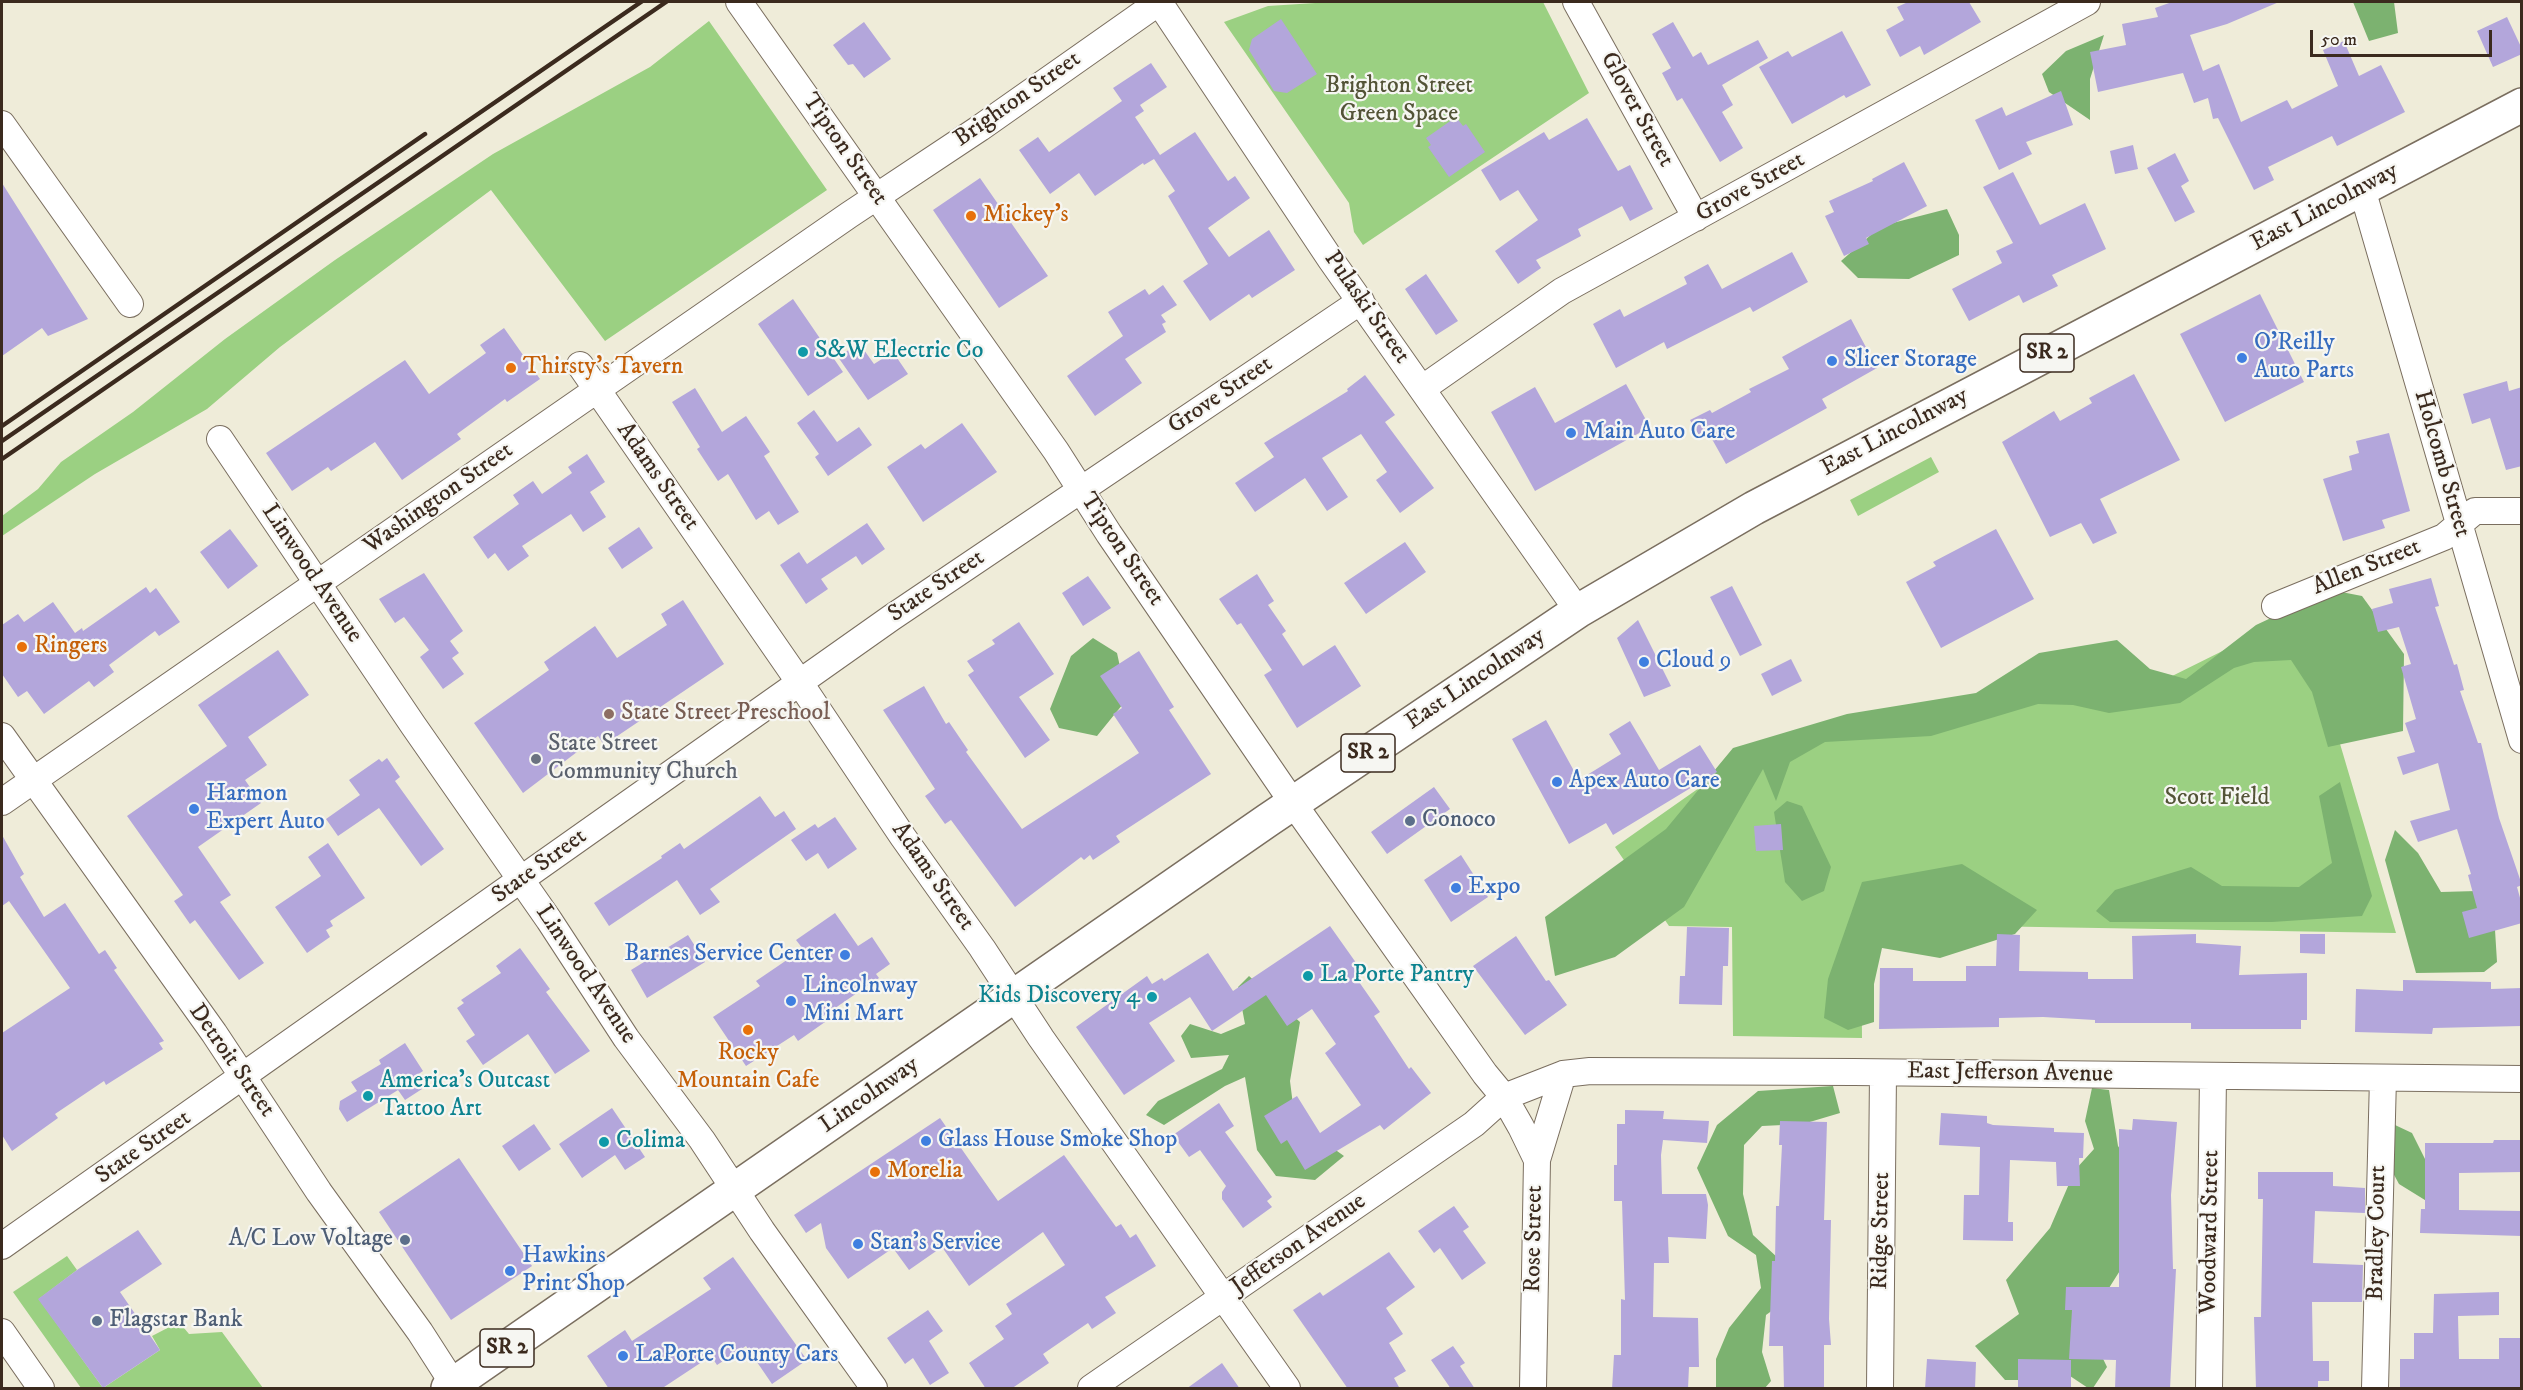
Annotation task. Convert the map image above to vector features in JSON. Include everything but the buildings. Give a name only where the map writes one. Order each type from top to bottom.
[{"type":"main road","name":"East Lincolnway","points":[[1293,803],[1578,611],[1754,508],[2522,105]]},
{"type":"main road","name":"Lincolnway","points":[[453,1387],[1293,803]]},
{"type":"street","name":"Tipton Street","points":[[739,2],[1056,451],[1293,803],[1485,1074],[1504,1097]]},
{"type":"street","name":"Brighton Street","points":[[877,197],[980,128],[1159,2]]},
{"type":"street","name":"Pulaski Street","points":[[1159,2],[1252,144],[1578,611]]},
{"type":"street","name":"Glover Street","points":[[1576,2],[1696,218]]},
{"type":"street","name":"Grove Street","points":[[1423,388],[1562,291],[2087,2]]},
{"type":"street","points":[[2,124],[130,304]]},
{"type":"street","name":"Holcomb Street","points":[[2362,189],[2522,740]]},
{"type":"street","name":"Washington Street","points":[[2,802],[877,197]]},
{"type":"street","name":"Grove Street","points":[[1081,491],[1361,301]]},
{"type":"street","name":"Adams Street","points":[[580,365],[800,683],[903,837],[1287,1389]]},
{"type":"street","name":"Linwood Avenue","points":[[220,439],[626,1038],[702,1140],[874,1389]]},
{"type":"street","name":"State Street","points":[[2,1246],[939,585],[1081,491]]},
{"type":"street","name":"Allen Street","points":[[2275,606],[2444,537],[2475,511],[2522,511]]},
{"type":"street","name":"Detroit Street","points":[[2,736],[243,1077],[319,1192],[420,1332],[453,1387]]},
{"type":"street","name":"East Jefferson Avenue","points":[[1504,1097],[1563,1074],[1590,1071],[2522,1079]]},
{"type":"street","name":"Ridge Street","points":[[1880,1389],[1883,1073]]},
{"type":"street","points":[[1537,1160],[1563,1074]]},
{"type":"street","name":"Woodward Street","points":[[2209,1389],[2213,1076]]},
{"type":"street","name":"Bradley Court","points":[[2375,1389],[2383,1078]]},
{"type":"street","name":"Rose Street","points":[[1504,1097],[1537,1160],[1533,1389]]},
{"type":"street","name":"Jefferson Avenue","points":[[1091,1389],[1474,1124],[1504,1097]]},
{"type":"street","points":[[2,1332],[41,1389]]},
{"type":"green space","name":"Brighton Street Green Space","points":[[1331,2],[1543,2],[1589,93],[1363,245],[1354,232],[1349,203],[1224,22],[1268,6]]},
{"type":"green space","points":[[2353,2],[2394,2],[2398,33],[2369,41]]},
{"type":"green space","points":[[709,21],[827,190],[605,341],[491,190],[280,347],[207,409],[95,474],[2,536],[2,516],[38,489],[61,462],[133,412],[225,339],[335,260],[493,154],[650,67]]},
{"type":"green space","points":[[2104,35],[2090,79],[2090,120],[2049,92],[2042,74],[2066,51]]},
{"type":"green space","points":[[1947,209],[1959,235],[1959,255],[1909,279],[1858,278],[1841,261],[1881,226]]},
{"type":"green space","points":[[1931,457],[1939,472],[1858,516],[1850,500]]},
{"type":"green space","points":[[2331,590],[2362,596],[2404,654],[2403,731],[2328,747],[2312,692],[2291,660],[2254,662],[2234,668],[2180,703],[2109,713],[2073,705],[2038,704],[1931,736],[1825,742],[1790,762],[1776,801],[1763,769],[1684,907],[1615,957],[1555,976],[1545,917],[1666,829],[1733,748],[1847,714],[1976,693],[2039,653],[2117,640],[2150,669],[2186,679],[2256,625]]},
{"type":"green space","name":"Scott Field","points":[[2301,612],[2396,933],[1861,924],[1862,1038],[1733,1036],[1732,927],[1669,926],[1615,847],[1719,774],[1774,748],[2088,668],[2152,686]]},
{"type":"green space","points":[[1093,638],[1117,653],[1127,699],[1097,736],[1059,728],[1050,709],[1071,656]]},
{"type":"green space","points":[[2340,782],[2372,896],[2362,916],[2272,922],[2110,922],[2096,911],[2115,890],[2191,867],[2222,886],[2299,887],[2332,863],[2319,796]]},
{"type":"green space","points":[[1787,801],[1802,806],[1831,867],[1824,891],[1802,901],[1785,882],[1774,812]]},
{"type":"green space","points":[[2395,830],[2418,853],[2441,892],[2477,891],[2494,914],[2497,962],[2484,972],[2416,973],[2385,860]]},
{"type":"green space","points":[[1962,864],[2037,910],[2015,934],[1940,958],[1882,948],[1874,984],[1874,1022],[1848,1030],[1824,1018],[1828,979],[1862,882]]},
{"type":"green space","points":[[1249,976],[1300,1022],[1290,1081],[1295,1121],[1344,1156],[1315,1180],[1276,1176],[1257,1150],[1245,1077],[1225,1086],[1164,1125],[1146,1115],[1158,1101],[1222,1069],[1229,1055],[1191,1058],[1181,1036],[1190,1024],[1221,1034],[1245,1024],[1238,987]]},
{"type":"green space","points":[[1833,1086],[1840,1113],[1803,1124],[1762,1126],[1744,1145],[1743,1194],[1753,1235],[1778,1258],[1777,1307],[1766,1315],[1762,1352],[1771,1381],[1765,1388],[1716,1388],[1716,1359],[1729,1328],[1761,1288],[1756,1255],[1728,1236],[1697,1168],[1717,1125],[1758,1091]]},
{"type":"green space","points":[[2092,1088],[2109,1090],[2118,1146],[2141,1180],[2121,1269],[2097,1307],[2091,1334],[2107,1367],[2093,1388],[2088,1388],[2064,1372],[2031,1380],[2005,1380],[1975,1346],[2019,1314],[2006,1280],[2050,1228],[2075,1170],[2094,1149],[2085,1121]]},
{"type":"green space","points":[[2395,1125],[2412,1133],[2441,1191],[2433,1205],[2399,1184],[2392,1171]]},
{"type":"green space","points":[[67,1256],[77,1270],[39,1299],[103,1388],[81,1388],[13,1292]]},
{"type":"green space","points":[[179,1322],[189,1334],[222,1332],[263,1388],[103,1388],[160,1350],[152,1336]]},
{"type":"railway","points":[[2,441],[641,2]]},
{"type":"railway","points":[[2,459],[666,2]]},
{"type":"railway","points":[[2,426],[425,134]]},
{"type":"place","name":"Mickey's","points":[[971,216]]},
{"type":"place","name":"S&W Electric Co","points":[[803,352]]},
{"type":"place","name":"O'Reilly Auto Parts","points":[[2242,358]]},
{"type":"place","name":"Slicer Storage","points":[[1832,361]]},
{"type":"place","name":"Thirsty's Tavern","points":[[511,368]]},
{"type":"place","name":"Main Auto Care","points":[[1571,433]]},
{"type":"place","name":"Ringers","points":[[22,647]]},
{"type":"place","name":"Cloud 9","points":[[1644,662]]},
{"type":"place","name":"State Street Preschool","points":[[609,714]]},
{"type":"place","name":"State Street Community Church","points":[[536,759]]},
{"type":"place","name":"Apex Auto Care","points":[[1557,782]]},
{"type":"place","name":"Harmon Expert Auto","points":[[194,809]]},
{"type":"place","name":"Conoco","points":[[1410,821]]},
{"type":"place","name":"Expo","points":[[1456,888]]},
{"type":"place","name":"Barnes Service Center","points":[[845,955]]},
{"type":"place","name":"La Porte Pantry","points":[[1308,976]]},
{"type":"place","name":"Kids Discovery 4","points":[[1152,997]]},
{"type":"place","name":"Lincolnway Mini Mart","points":[[791,1001]]},
{"type":"place","name":"Rocky Mountain Cafe","points":[[748,1030]]},
{"type":"place","name":"America's Outcast Tattoo Art","points":[[368,1096]]},
{"type":"place","name":"Glass House Smoke Shop","points":[[926,1141]]},
{"type":"place","name":"Colima","points":[[604,1142]]},
{"type":"place","name":"Morelia","points":[[875,1172]]},
{"type":"place","name":"A/C Low Voltage","points":[[405,1240]]},
{"type":"place","name":"Stan's Service","points":[[858,1244]]},
{"type":"place","name":"Hawkins Print Shop","points":[[510,1271]]},
{"type":"place","name":"Flagstar Bank","points":[[97,1321]]},
{"type":"place","name":"LaPorte County Cars","points":[[623,1356]]}]
